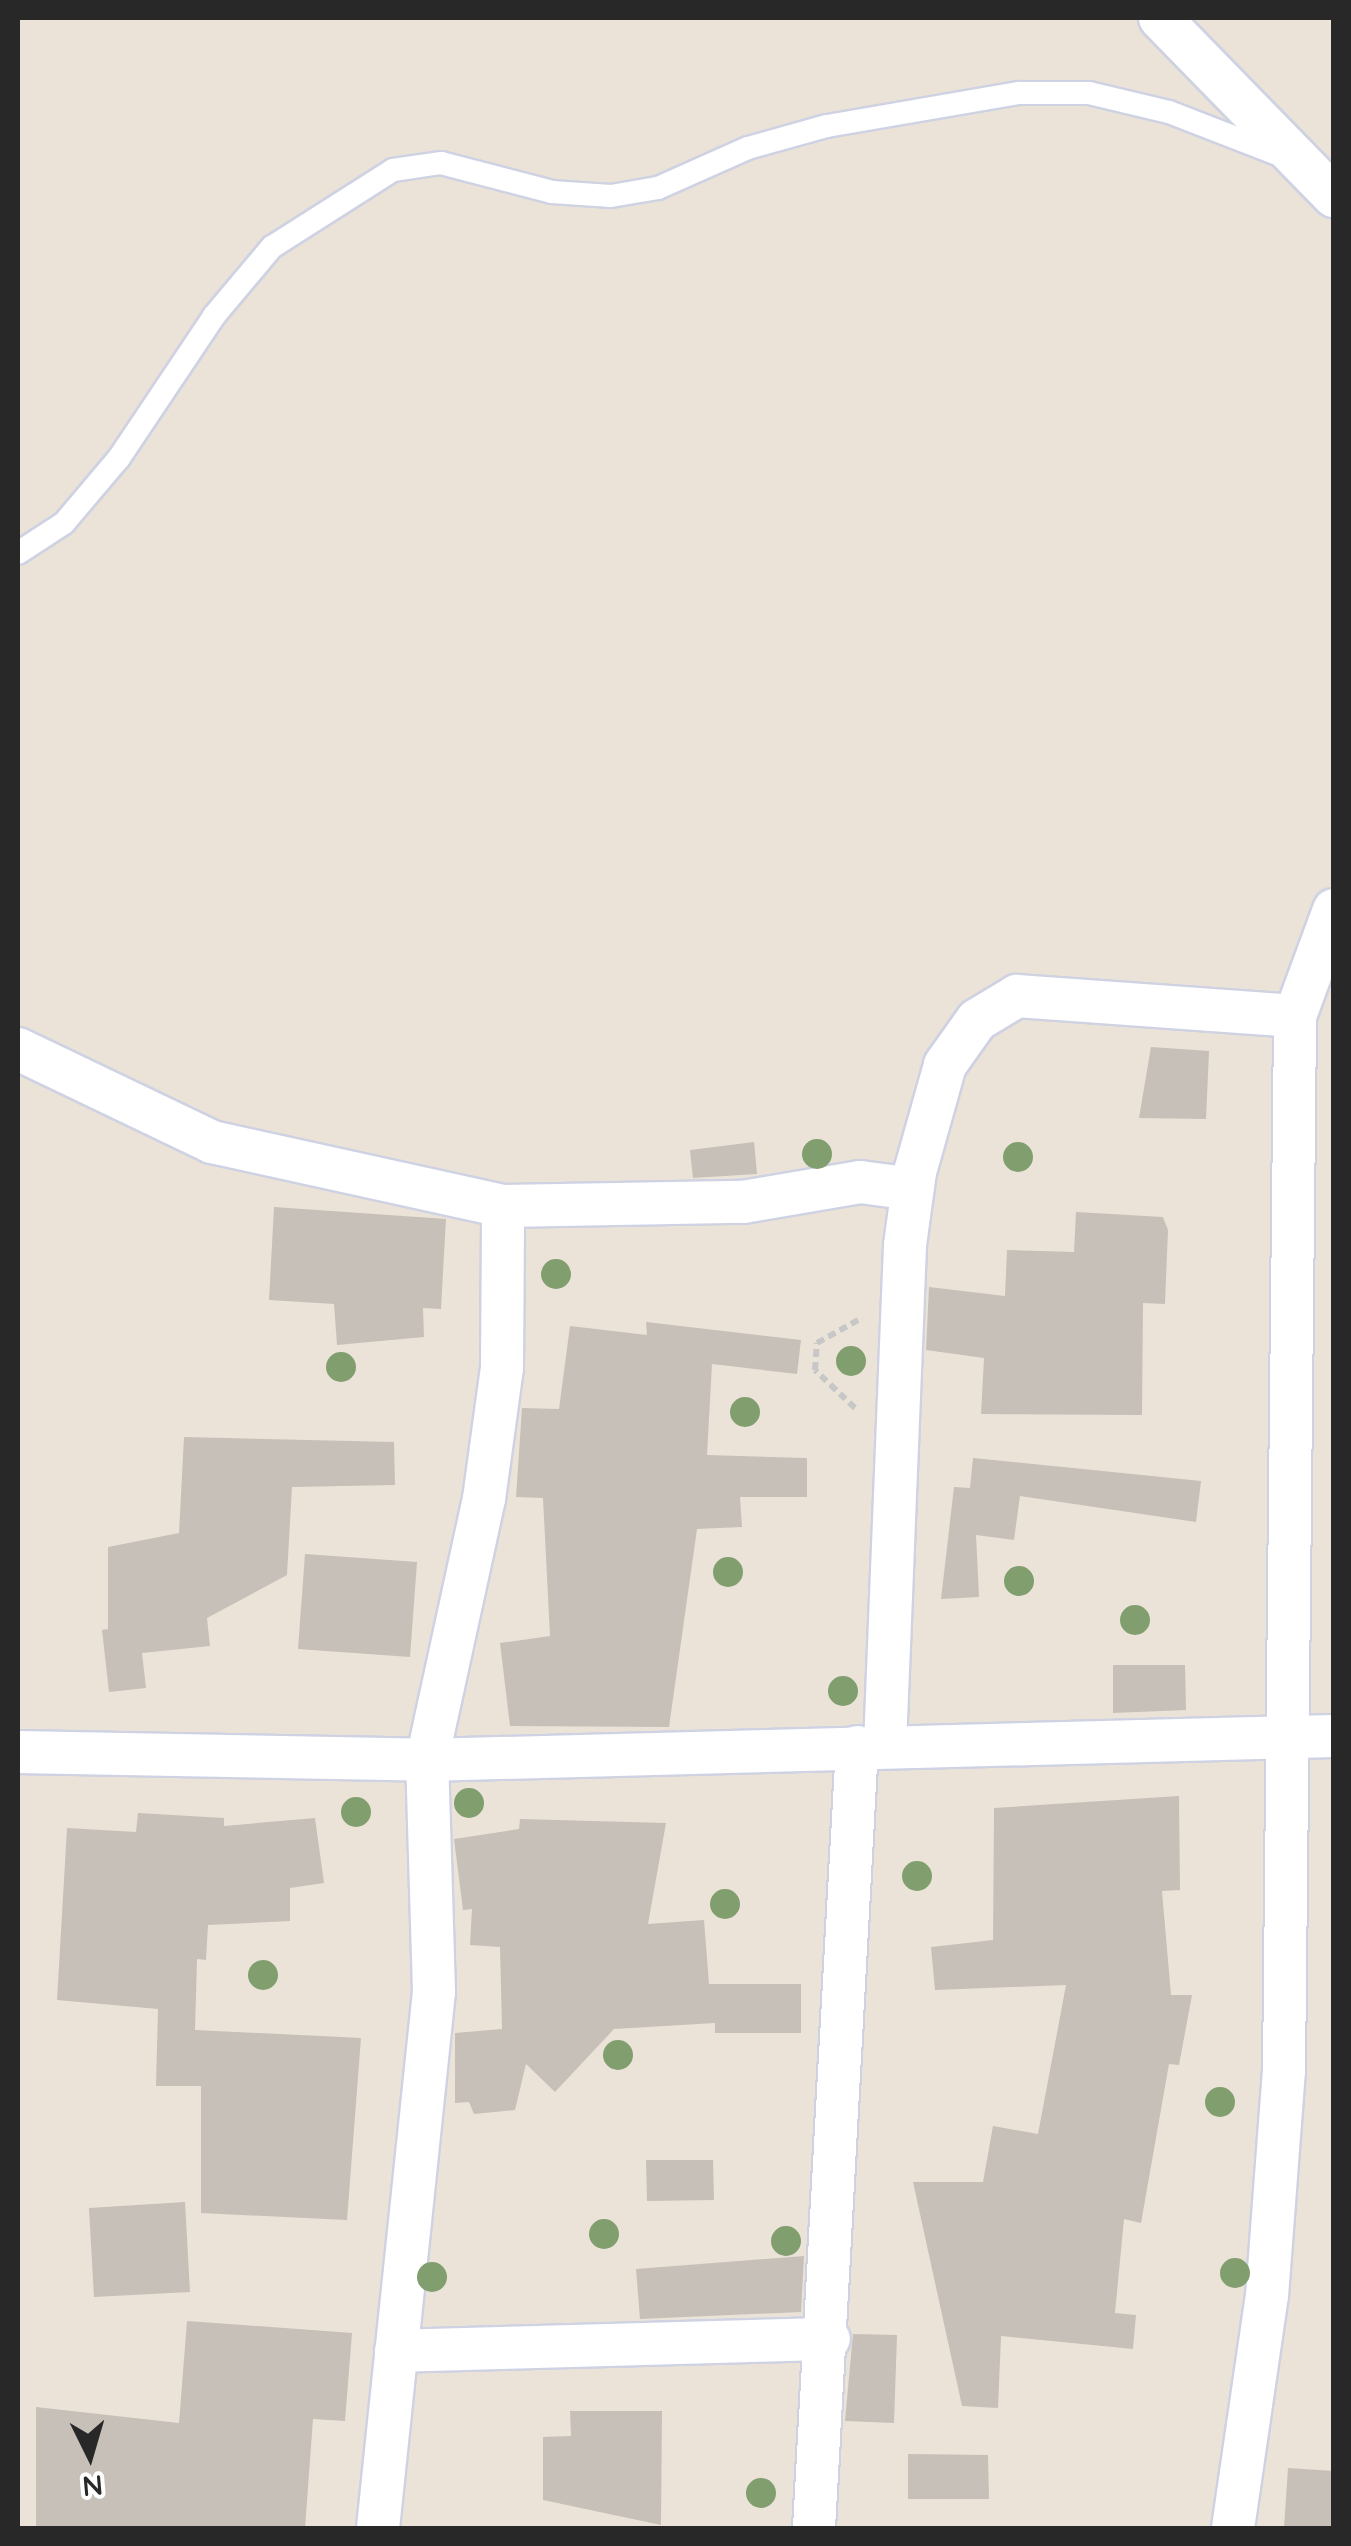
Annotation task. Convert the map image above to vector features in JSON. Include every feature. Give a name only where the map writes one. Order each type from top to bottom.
[{"type":"street","points":[[1160,18],[1324,178]]},
{"type":"street","points":[[1233,2528],[1266,2296],[1284,2071],[1282,1734],[1294,1016],[1334,910]]},
{"type":"street","points":[[814,2528],[913,1189],[946,1064],[978,1020],[1017,996],[1294,1016]]},
{"type":"street","points":[[18,1049],[212,1142],[502,1206],[743,1202],[860,1182],[913,1189]]},
{"type":"street","points":[[378,2528],[434,1992],[428,1760],[484,1499],[502,1367],[502,1206]]},
{"type":"street","points":[[18,1791],[18,1752],[428,1760],[1282,1734],[1334,1736]]},
{"type":"street","points":[[396,2351],[829,2339]]},
{"type":"lane","points":[[18,554],[64,523],[119,458],[214,316],[272,247],[393,170],[441,163],[552,192],[611,196],[658,188],[748,148],[827,126],[1019,93],[1089,94],[1169,112],[1324,178]]},
{"type":"path","points":[[892,1434],[835,1395],[815,1370],[817,1343],[904,1303]]},
{"type":"building","points":[[1151,1047],[1209,1051],[1206,1119],[1139,1118]]},
{"type":"building","points":[[754,1142],[757,1174],[693,1178],[690,1150]]},
{"type":"building","points":[[274,1207],[446,1219],[441,1309],[423,1308],[424,1337],[337,1345],[334,1304],[269,1300]]},
{"type":"building","points":[[1076,1212],[1163,1217],[1168,1230],[1165,1304],[1143,1303],[1142,1415],[981,1414],[984,1358],[926,1350],[929,1287],[1005,1296],[1007,1250],[1074,1252]]},
{"type":"building","points":[[646,1322],[801,1340],[797,1374],[712,1364],[707,1455],[807,1458],[807,1497],[740,1497],[742,1527],[697,1529],[669,1727],[510,1726],[500,1643],[550,1636],[543,1498],[516,1497],[522,1408],[559,1409],[570,1326],[647,1335]]},
{"type":"building","points":[[184,1437],[394,1442],[395,1485],[292,1487],[287,1575],[207,1618],[210,1646],[142,1653],[146,1688],[109,1692],[102,1630],[108,1629],[108,1547],[179,1533]]},
{"type":"building","points":[[973,1458],[1201,1481],[1196,1522],[1020,1496],[1014,1540],[976,1535],[979,1597],[941,1599],[954,1487],[970,1488]]},
{"type":"building","points":[[305,1554],[417,1562],[410,1657],[298,1649]]},
{"type":"building","points":[[1113,1665],[1185,1665],[1186,1710],[1113,1713]]},
{"type":"building","points":[[1179,1796],[1180,1890],[1162,1891],[1171,1995],[1192,1995],[1179,2065],[1169,2064],[1141,2223],[1124,2219],[1115,2313],[1136,2315],[1133,2349],[1001,2336],[998,2408],[962,2406],[913,2182],[983,2182],[993,2126],[1038,2134],[1066,1985],[935,1990],[931,1947],[993,1940],[994,1808]]},
{"type":"building","points":[[138,1813],[224,1818],[224,1826],[315,1818],[324,1883],[290,1888],[290,1921],[208,1925],[206,1960],[197,1959],[195,2030],[361,2038],[347,2220],[201,2213],[201,2086],[156,2086],[158,2009],[57,2000],[67,1828],[136,1832]]},
{"type":"building","points":[[520,1819],[666,1823],[648,1924],[704,1920],[709,1984],[801,1984],[801,2033],[715,2033],[715,2023],[614,2029],[555,2092],[526,2064],[515,2110],[474,2114],[469,2102],[455,2103],[455,2033],[502,2029],[500,1947],[470,1945],[472,1909],[463,1910],[454,1839],[519,1829]]},
{"type":"building","points":[[646,2160],[713,2160],[714,2200],[647,2201]]},
{"type":"building","points":[[185,2202],[190,2292],[94,2297],[89,2208]]},
{"type":"building","points":[[804,2256],[801,2312],[640,2319],[636,2269]]},
{"type":"building","points":[[187,2321],[352,2333],[345,2421],[313,2419],[305,2528],[36,2528],[36,2407],[179,2423]]},
{"type":"building","points":[[853,2334],[897,2335],[894,2423],[845,2421]]},
{"type":"building","points":[[570,2411],[662,2411],[661,2525],[543,2500],[543,2437],[571,2436]]},
{"type":"building","points":[[908,2454],[988,2455],[989,2499],[908,2499]]},
{"type":"building","points":[[1288,2468],[1334,2471],[1334,2528],[1284,2528]]}]
